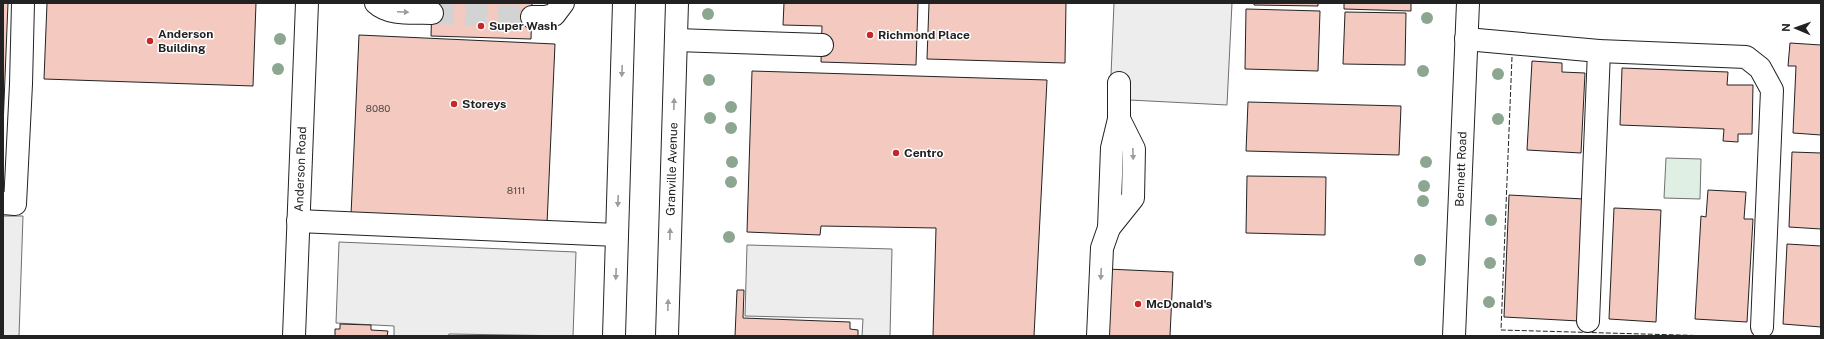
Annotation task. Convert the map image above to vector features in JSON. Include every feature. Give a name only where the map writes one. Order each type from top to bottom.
[{"type":"street","points":[[3,203],[15,204],[21,84],[23,3]]},
{"type":"street","name":"Anderson Road","points":[[294,336],[307,3]]},
{"type":"street","points":[[376,3],[380,7],[395,12],[432,13]]},
{"type":"street","points":[[532,17],[554,15],[563,3]]},
{"type":"street","points":[[614,336],[624,3]]},
{"type":"street","name":"Granville Avenue","points":[[667,336],[677,3]]},
{"type":"street","name":"Bennett Road","points":[[1454,336],[1468,3]]},
{"type":"street","points":[[1466,39],[1599,51],[1746,58],[1760,68],[1772,90],[1762,327]]},
{"type":"street","points":[[676,40],[822,45]]},
{"type":"street","points":[[1588,321],[1599,51]]},
{"type":"street","points":[[1098,336],[1102,248],[1109,228],[1133,198],[1134,148],[1119,118],[1119,83]]},
{"type":"street","points":[[298,221],[617,235]]},
{"type":"green space","points":[[1666,158],[1701,159],[1700,199],[1664,198]]},
{"type":"shaded area","points":[[1114,3],[1232,3],[1227,105],[1110,99]]},
{"type":"shaded area","points":[[3,216],[23,216],[19,336],[3,336]]},
{"type":"shaded area","points":[[339,242],[576,252],[573,336],[449,334],[448,336],[394,336],[394,326],[336,323]]},
{"type":"shaded area","points":[[747,245],[892,249],[890,336],[862,336],[863,319],[745,316]]},
{"type":"building","points":[[3,3],[8,3],[3,127]]},
{"type":"building","name":"Anderson Building","points":[[47,3],[256,3],[253,86],[44,79]]},
{"type":"building","name":"Super Wash","points":[[432,3],[532,3],[531,39],[431,36]]},
{"type":"building","name":"Richmond Place","points":[[784,3],[918,3],[916,65],[821,62],[822,26],[783,25]]},
{"type":"building","points":[[929,3],[1066,3],[1065,63],[927,59]]},
{"type":"building","points":[[1254,3],[1318,3],[1318,6],[1254,5]]},
{"type":"building","points":[[1344,3],[1411,3],[1411,11],[1344,9]]},
{"type":"building","points":[[1246,9],[1320,11],[1318,71],[1245,69]]},
{"type":"building","points":[[1345,12],[1406,13],[1405,65],[1343,64]]},
{"type":"building","name":"Storeys","points":[[359,35],[555,44],[547,224],[351,215]]},
{"type":"building","points":[[1790,43],[1821,45],[1821,135],[1793,133],[1796,66],[1788,66]]},
{"type":"building","points":[[1532,61],[1562,63],[1562,72],[1585,73],[1581,153],[1527,150]]},
{"type":"building","points":[[1622,68],[1728,72],[1727,85],[1753,85],[1752,134],[1738,134],[1738,142],[1723,141],[1724,129],[1620,125]]},
{"type":"building","name":"Centro","points":[[752,71],[1047,80],[1034,336],[933,336],[936,228],[821,226],[820,235],[747,232]]},
{"type":"building","points":[[1248,102],[1401,106],[1399,155],[1246,151]]},
{"type":"building","points":[[1792,152],[1821,153],[1821,229],[1789,227]]},
{"type":"building","points":[[1247,176],[1326,177],[1325,235],[1246,233]]},
{"type":"building","points":[[1708,190],[1746,192],[1744,219],[1753,219],[1747,322],[1695,319],[1701,216],[1706,217]]},
{"type":"building","points":[[1509,195],[1584,199],[1579,321],[1504,317]]},
{"type":"building","points":[[1614,208],[1661,210],[1656,322],[1609,319]]},
{"type":"building","points":[[1787,244],[1821,246],[1821,327],[1783,324]]},
{"type":"building","name":"McDonald's","points":[[1107,269],[1173,272],[1170,336],[1103,336]]},
{"type":"building","points":[[737,290],[744,290],[743,318],[850,322],[850,329],[858,330],[858,336],[735,336]]},
{"type":"building","points":[[340,324],[371,325],[371,330],[388,331],[387,336],[335,336],[335,329],[340,329]]},
{"type":"tunnel","points":[[432,13],[532,17]]},
{"type":"fence","points":[[1512,57],[1501,330],[1714,336]]},
{"type":"place","name":"Super Wash","points":[[481,26]]},
{"type":"place","name":"Richmond Place","points":[[870,35]]},
{"type":"place","name":"Anderson Building","points":[[150,41]]},
{"type":"place","name":"Storeys","points":[[454,104]]},
{"type":"place","name":"Centro","points":[[896,153]]},
{"type":"place","name":"McDonald's","points":[[1138,304]]}]
